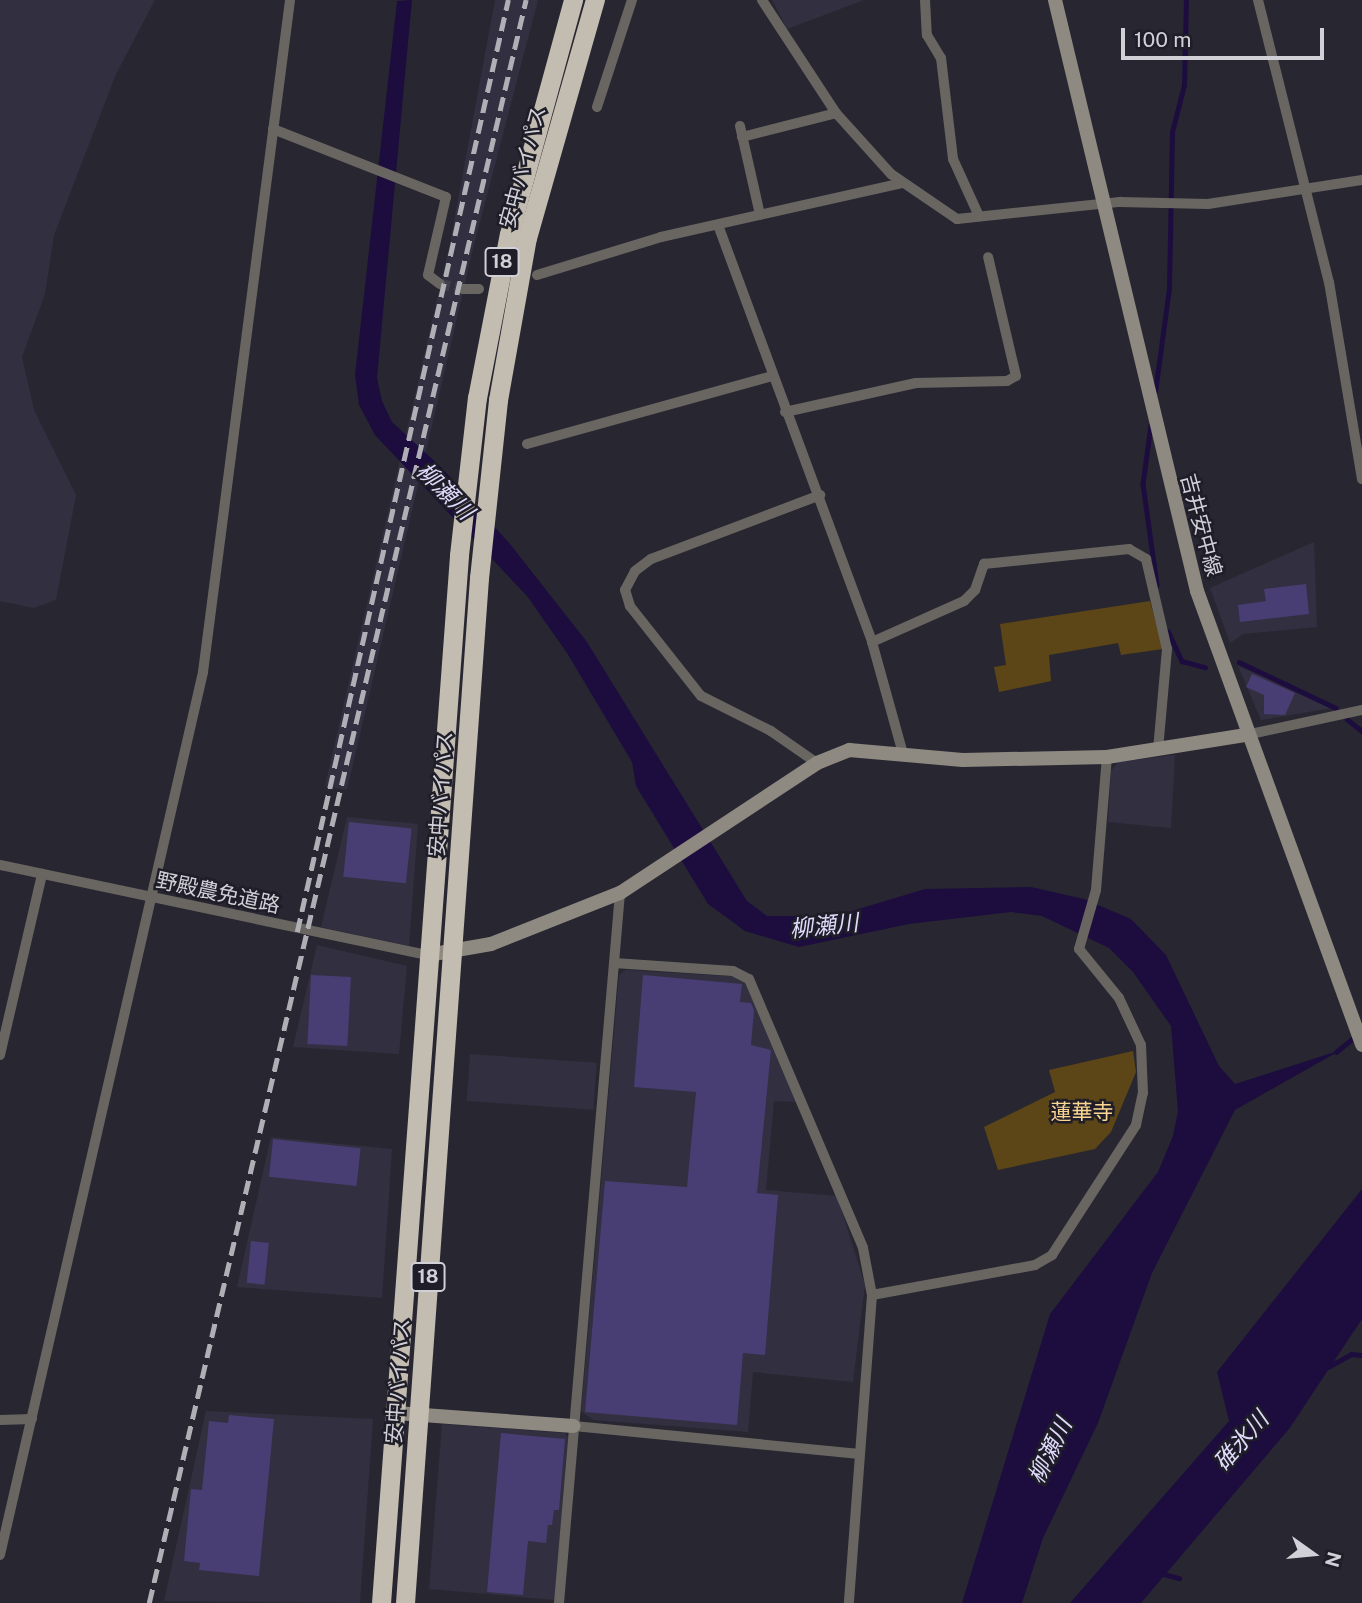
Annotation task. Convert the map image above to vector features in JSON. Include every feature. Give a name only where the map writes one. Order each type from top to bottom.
[{"type":"highway","name":"安中バイパス","points":[[381,1603],[428,955],[459,555],[467,484],[495,295],[570,0]]},
{"type":"highway","name":"安中バイパス","points":[[405,1603],[486,505],[514,298],[557,124],[595,0]]},
{"type":"highway","points":[[557,124],[608,0]]},
{"type":"main road","name":"吉井安中線","points":[[1055,0],[1176,517],[1246,735],[1362,1045]]},
{"type":"main road","points":[[428,955],[491,944],[620,893],[668,865],[817,763],[849,750],[963,760],[1107,757],[1246,735]]},
{"type":"main road","points":[[396,1413],[575,1426]]},
{"type":"street","points":[[0,1555],[152,898],[209,635],[290,0]]},
{"type":"street","points":[[597,107],[632,0]]},
{"type":"street","points":[[762,0],[836,113],[903,183],[947,216],[979,216],[1102,204],[1208,204],[1362,180]]},
{"type":"street","points":[[925,0],[927,35],[941,58],[953,159],[979,216]]},
{"type":"street","points":[[1258,0],[1305,187],[1349,380],[1362,479]]},
{"type":"street","points":[[760,215],[741,132],[836,113]]},
{"type":"street","points":[[273,129],[446,197],[428,275],[440,284]]},
{"type":"street","points":[[537,275],[718,225],[903,183]]},
{"type":"street","points":[[718,225],[785,412],[820,495],[872,642],[903,754]]},
{"type":"street","points":[[785,412],[916,383],[1007,381],[1016,376],[988,257]]},
{"type":"street","points":[[463,289],[479,289]]},
{"type":"street","points":[[527,444],[772,376]]},
{"type":"street","points":[[817,763],[771,731],[701,696],[630,606],[625,590],[635,571],[650,559],[820,495]]},
{"type":"street","points":[[872,642],[964,601],[984,564],[1129,549],[1146,559],[1167,649],[1158,749]]},
{"type":"street","points":[[1246,735],[1362,710]]},
{"type":"street","points":[[872,1295],[1035,1265],[1052,1255],[1124,1152],[1143,1093],[1141,1045],[1119,998],[1079,949],[1094,893],[1107,757]]},
{"type":"street","name":"野殿農免道路","points":[[0,865],[428,955]]},
{"type":"street","points":[[0,1055],[42,874]]},
{"type":"street","points":[[559,1603],[620,893]]},
{"type":"street","points":[[614,963],[733,971],[749,979],[863,1248],[872,1295],[849,1603]]},
{"type":"street","points":[[0,1420],[32,1419]]},
{"type":"street","points":[[575,1426],[860,1454]]},
{"type":"shaded area","points":[[0,0],[155,0],[116,74],[54,235],[45,294],[22,357],[34,410],[76,495],[56,600],[34,608],[0,601]]},
{"type":"shaded area","points":[[495,0],[538,0],[473,249],[347,790],[325,786],[450,243]]},
{"type":"shaded area","points":[[772,0],[864,0],[787,29]]},
{"type":"shaded area","points":[[1314,542],[1317,627],[1243,634],[1230,643],[1210,588]]},
{"type":"shaded area","points":[[1238,666],[1315,698],[1332,708],[1261,720]]},
{"type":"shaded area","points":[[1175,755],[1171,828],[1108,822],[1111,771],[1118,762]]},
{"type":"shaded area","points":[[347,817],[418,824],[409,946],[321,927]]},
{"type":"shaded area","points":[[317,945],[407,966],[399,1054],[293,1047]]},
{"type":"shaded area","points":[[626,970],[743,977],[797,1102],[774,1101],[766,1190],[837,1196],[865,1285],[853,1382],[753,1372],[748,1432],[593,1420],[581,1411],[619,975]]},
{"type":"shaded area","points":[[470,1054],[597,1063],[593,1110],[467,1101]]},
{"type":"shaded area","points":[[271,1137],[392,1149],[382,1298],[237,1287]]},
{"type":"shaded area","points":[[206,1411],[373,1419],[360,1603],[164,1601]]},
{"type":"shaded area","points":[[442,1424],[565,1433],[568,1438],[555,1600],[429,1589]]},
{"type":"green space","points":[[1150,601],[1163,649],[1121,655],[1118,643],[1049,655],[1051,681],[999,692],[994,667],[1006,665],[1000,624]]},
{"type":"green space","name":"蓮華寺","points":[[1133,1051],[1136,1072],[1111,1132],[1095,1149],[998,1170],[984,1127],[1055,1092],[1049,1070]]},
{"type":"water","name":"柳瀬川","points":[[412,0],[377,378],[382,401],[392,422],[441,467],[510,544],[587,642],[747,901],[767,916],[835,916],[925,889],[1031,887],[1084,899],[1131,919],[1166,955],[1219,1066],[1235,1084],[1341,1050],[1235,1110],[1152,1273],[1098,1423],[1043,1538],[1022,1603],[962,1603],[1050,1314],[1158,1172],[1173,1136],[1178,1111],[1171,1026],[1133,972],[1109,948],[1042,916],[1011,912],[909,924],[799,947],[745,931],[708,904],[636,786],[632,762],[567,653],[527,596],[375,435],[359,405],[355,375],[397,1]]},
{"type":"water","name":"碓氷川","points":[[1362,1189],[1362,1319],[1289,1429],[1141,1603],[1070,1603],[1229,1421],[1217,1372]]},
{"type":"building","points":[[1306,584],[1309,614],[1240,622],[1238,605],[1266,601],[1264,589]]},
{"type":"building","points":[[1252,674],[1295,693],[1285,715],[1264,714],[1264,695],[1246,687]]},
{"type":"building","points":[[349,822],[412,829],[406,883],[343,877]]},
{"type":"building","points":[[311,975],[351,977],[347,1046],[307,1044]]},
{"type":"building","points":[[643,975],[742,984],[740,1002],[751,1003],[754,1010],[751,1045],[771,1050],[757,1193],[778,1195],[765,1355],[743,1353],[737,1425],[585,1412],[605,1181],[687,1187],[696,1092],[634,1087]]},
{"type":"building","points":[[273,1139],[361,1148],[357,1186],[269,1177]]},
{"type":"building","points":[[251,1241],[269,1243],[265,1285],[247,1283]]},
{"type":"building","points":[[229,1415],[274,1419],[259,1576],[199,1570],[200,1563],[184,1561],[191,1489],[202,1490],[209,1421],[228,1423]]},
{"type":"building","points":[[501,1433],[565,1439],[559,1510],[554,1510],[552,1525],[548,1525],[546,1543],[528,1541],[523,1595],[487,1592]]},
{"type":"waterway","points":[[1155,392],[1169,288],[1172,132],[1184,85],[1186,0]]},
{"type":"waterway","points":[[1151,425],[1143,484],[1157,585]]},
{"type":"waterway","points":[[1168,631],[1182,661],[1205,667]]},
{"type":"waterway","points":[[1239,662],[1336,708]]},
{"type":"waterway","points":[[1347,719],[1362,731]]},
{"type":"waterway","points":[[1336,1052],[1356,1036]]},
{"type":"waterway","points":[[1328,1367],[1351,1354],[1362,1355]]},
{"type":"waterway","points":[[1160,1573],[1179,1578]]},
{"type":"tunnel","points":[[440,284],[463,289]]},
{"type":"railway","points":[[297,932],[508,0]]},
{"type":"railway","points":[[149,1603],[526,0]]}]
